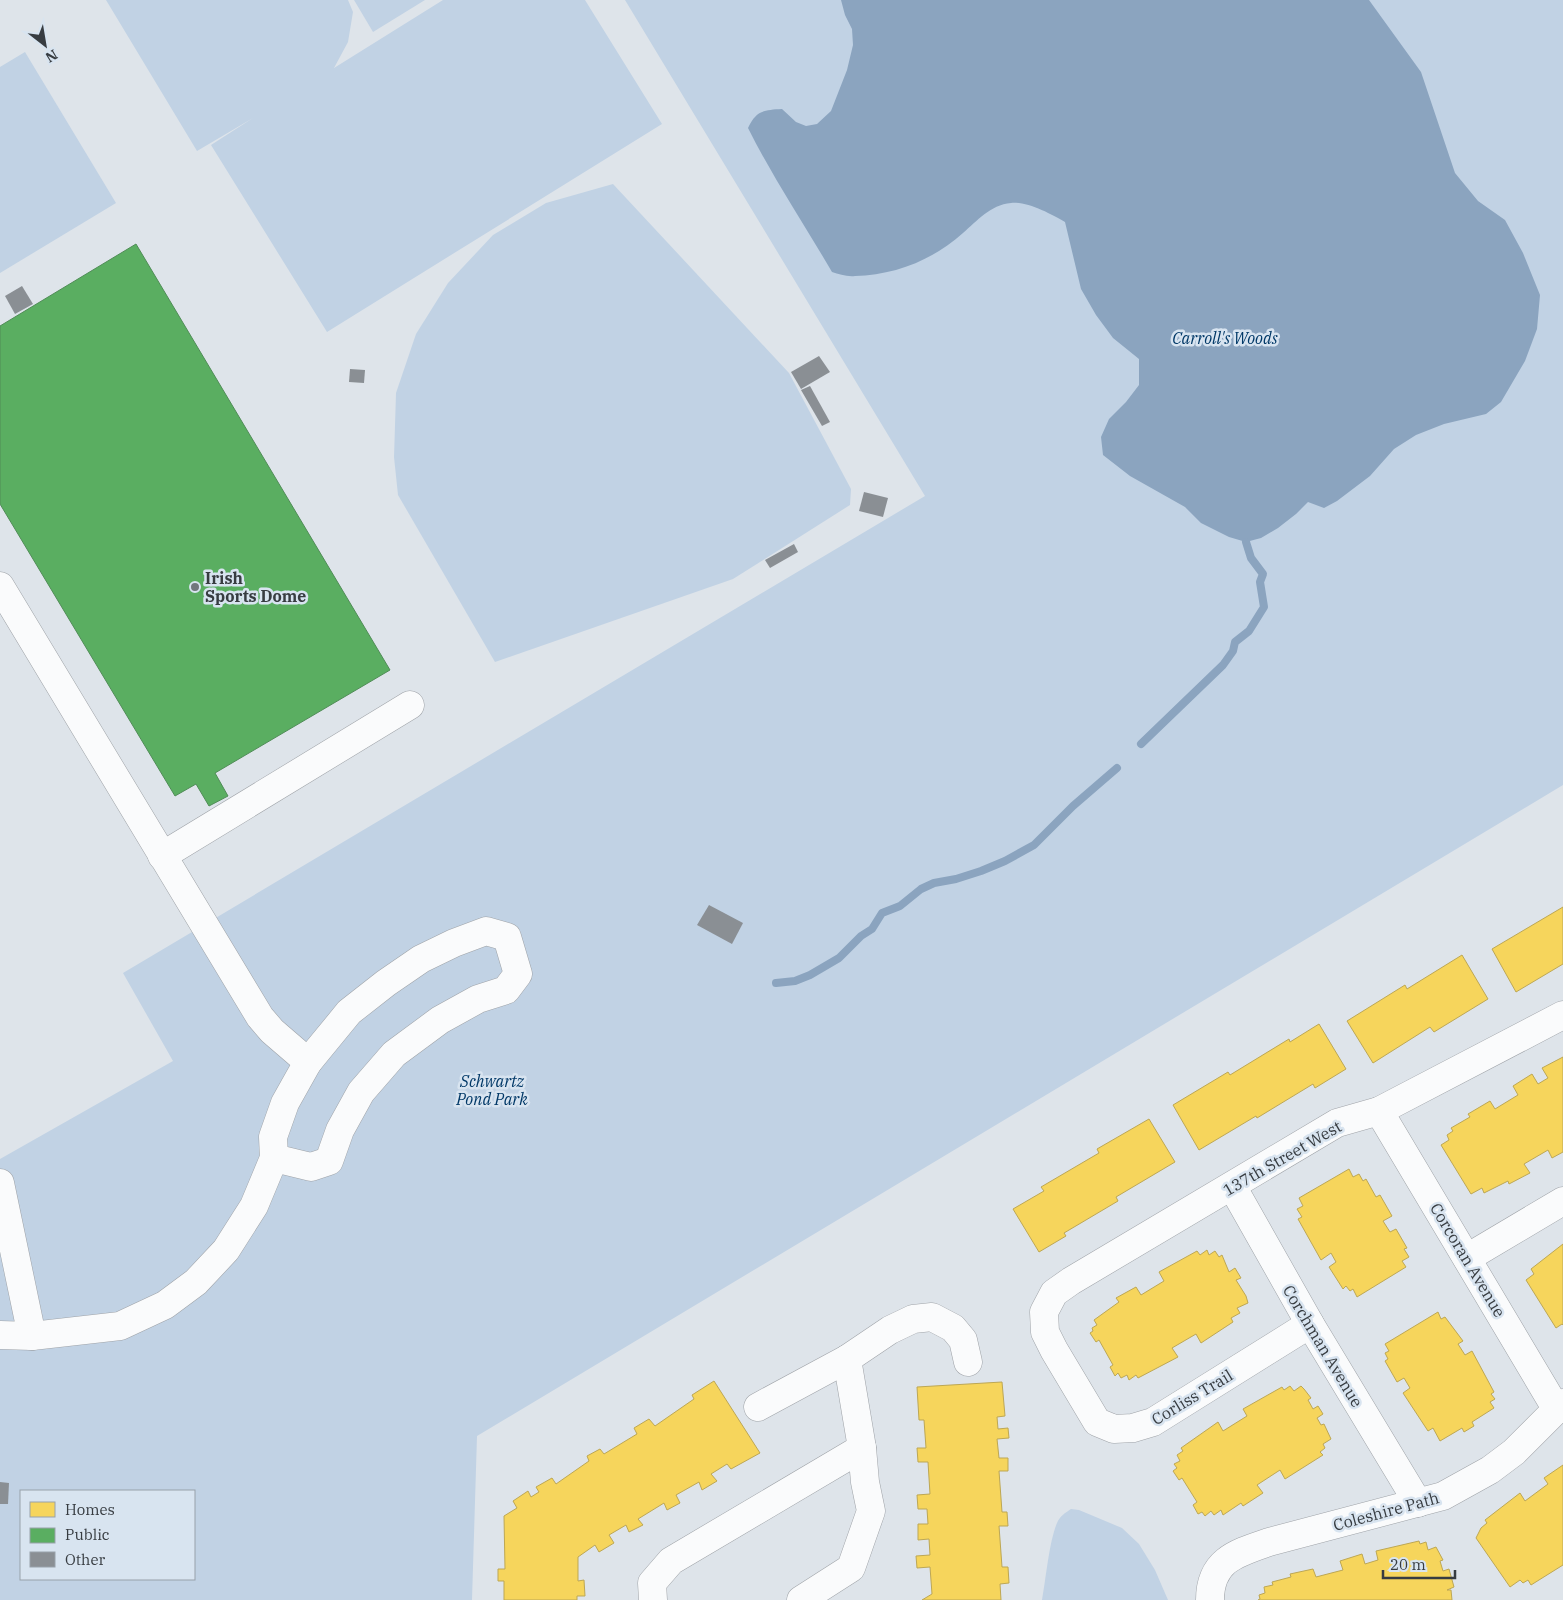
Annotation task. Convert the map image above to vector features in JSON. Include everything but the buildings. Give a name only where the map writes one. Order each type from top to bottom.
[{"type":"street","points":[[0,586],[260,1017],[272,1031],[308,1062]]},
{"type":"street","points":[[162,856],[410,705]]},
{"type":"street","points":[[0,1335],[32,1336],[120,1326],[165,1305],[196,1282],[226,1250],[254,1206],[274,1158],[273,1137],[285,1103],[308,1062],[349,1012],[386,983],[421,960],[454,944],[486,932],[507,937],[518,974],[506,990],[478,999],[440,1020],[394,1054],[361,1092],[340,1130],[329,1161],[310,1167],[274,1158]]},
{"type":"street","name":"137th Street West","points":[[1044,1312],[1054,1293],[1071,1281],[1337,1123],[1379,1111],[1563,1015]]},
{"type":"street","name":"Corcoran Avenue","points":[[1379,1111],[1466,1258],[1560,1407]]},
{"type":"street","points":[[0,1182],[32,1336]]},
{"type":"street","name":"Corchman Avenue","points":[[1232,1186],[1310,1324],[1418,1503]]},
{"type":"street","points":[[1466,1258],[1563,1201]]},
{"type":"street","name":"Corliss Trail","points":[[1044,1312],[1045,1332],[1068,1374],[1097,1422],[1114,1430],[1133,1428],[1153,1422],[1310,1324]]},
{"type":"street","points":[[758,1407],[847,1359],[890,1330],[913,1319],[932,1317],[953,1328],[963,1340],[968,1362]]},
{"type":"street","points":[[801,1600],[851,1568],[871,1511],[847,1359]]},
{"type":"street","name":"Coleshire Path","points":[[1210,1600],[1210,1586],[1222,1564],[1241,1552],[1269,1542],[1443,1496],[1490,1470],[1514,1452],[1560,1407]]},
{"type":"street","points":[[653,1600],[652,1584],[671,1561],[862,1448]]},
{"type":"green space","points":[[106,0],[348,0],[353,12],[348,42],[334,68],[443,0],[585,0],[662,124],[327,332],[211,145],[253,118],[197,151]]},
{"type":"green space","points":[[354,0],[425,0],[373,32]]},
{"type":"green space","points":[[625,0],[1563,0],[1563,785],[477,1436],[472,1600],[0,1600],[0,1159],[173,1061],[123,973],[925,496]]},
{"type":"green space","points":[[25,52],[116,203],[0,273],[0,67]]},
{"type":"green space","points":[[613,184],[789,373],[851,489],[850,505],[733,579],[495,662],[398,495],[394,457],[396,393],[416,334],[448,283],[493,235],[546,203]]},
{"type":"green space","points":[[1071,1509],[1079,1510],[1122,1528],[1139,1544],[1155,1570],[1168,1600],[1042,1600],[1054,1531],[1060,1518]]},
{"type":"shaded area","points":[[841,0],[1369,0],[1421,72],[1455,173],[1478,201],[1505,220],[1523,253],[1540,295],[1537,329],[1525,361],[1501,402],[1486,414],[1444,424],[1416,435],[1394,449],[1370,476],[1337,501],[1324,508],[1308,502],[1278,528],[1261,538],[1246,542],[1229,537],[1201,523],[1185,507],[1130,476],[1103,455],[1101,437],[1109,419],[1139,385],[1139,359],[1113,338],[1096,315],[1081,289],[1065,222],[1031,206],[1017,203],[1003,204],[984,214],[939,251],[913,264],[885,273],[870,275],[849,276],[832,272],[778,183],[748,128],[757,115],[765,111],[782,109],[796,122],[806,126],[817,124],[831,111],[847,70],[853,45],[852,29],[845,15]]},
{"type":"waterway","points":[[1141,744],[1223,665],[1233,651],[1235,642],[1249,631],[1264,607],[1260,582],[1263,574],[1251,558],[1246,542]]},
{"type":"waterway","points":[[776,983],[795,981],[810,975],[839,958],[861,936],[872,929],[882,913],[900,906],[921,889],[934,883],[956,879],[981,871],[1005,861],[1034,845],[1073,806],[1117,768]]},
{"type":"place","name":"Irish Sports Dome","points":[[195,587]]},
{"type":"park label","name":"Carroll's Woods","points":[[1225,338]]},
{"type":"park label","name":"Schwartz Pond Park","points":[[492,1090]]}]
